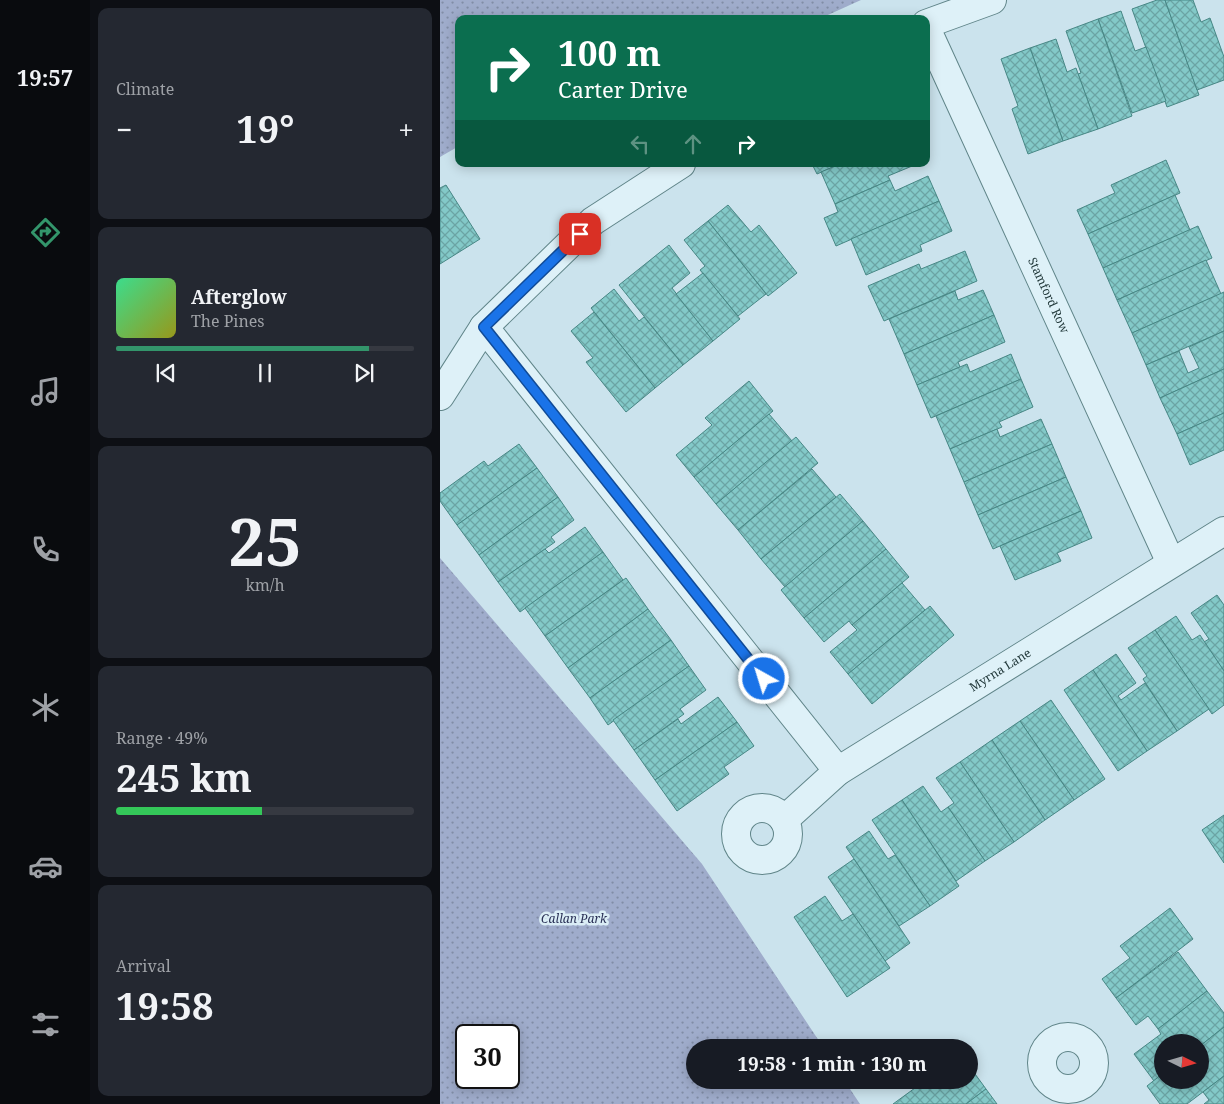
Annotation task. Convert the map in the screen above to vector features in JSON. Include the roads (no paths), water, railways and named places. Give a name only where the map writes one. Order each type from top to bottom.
[{"type":"street","points":[[930,24],[992,0]]},
{"type":"street","name":"Stamford Row","points":[[930,35],[1171,563]]},
{"type":"street","points":[[440,396],[484,327],[593,221],[675,167]]},
{"type":"street","points":[[484,327],[838,771]]},
{"type":"street","name":"Myrna Lane","points":[[784,820],[838,771],[1224,531]]},
{"type":"park label","name":"Callan Park","points":[[574,919]]}]
